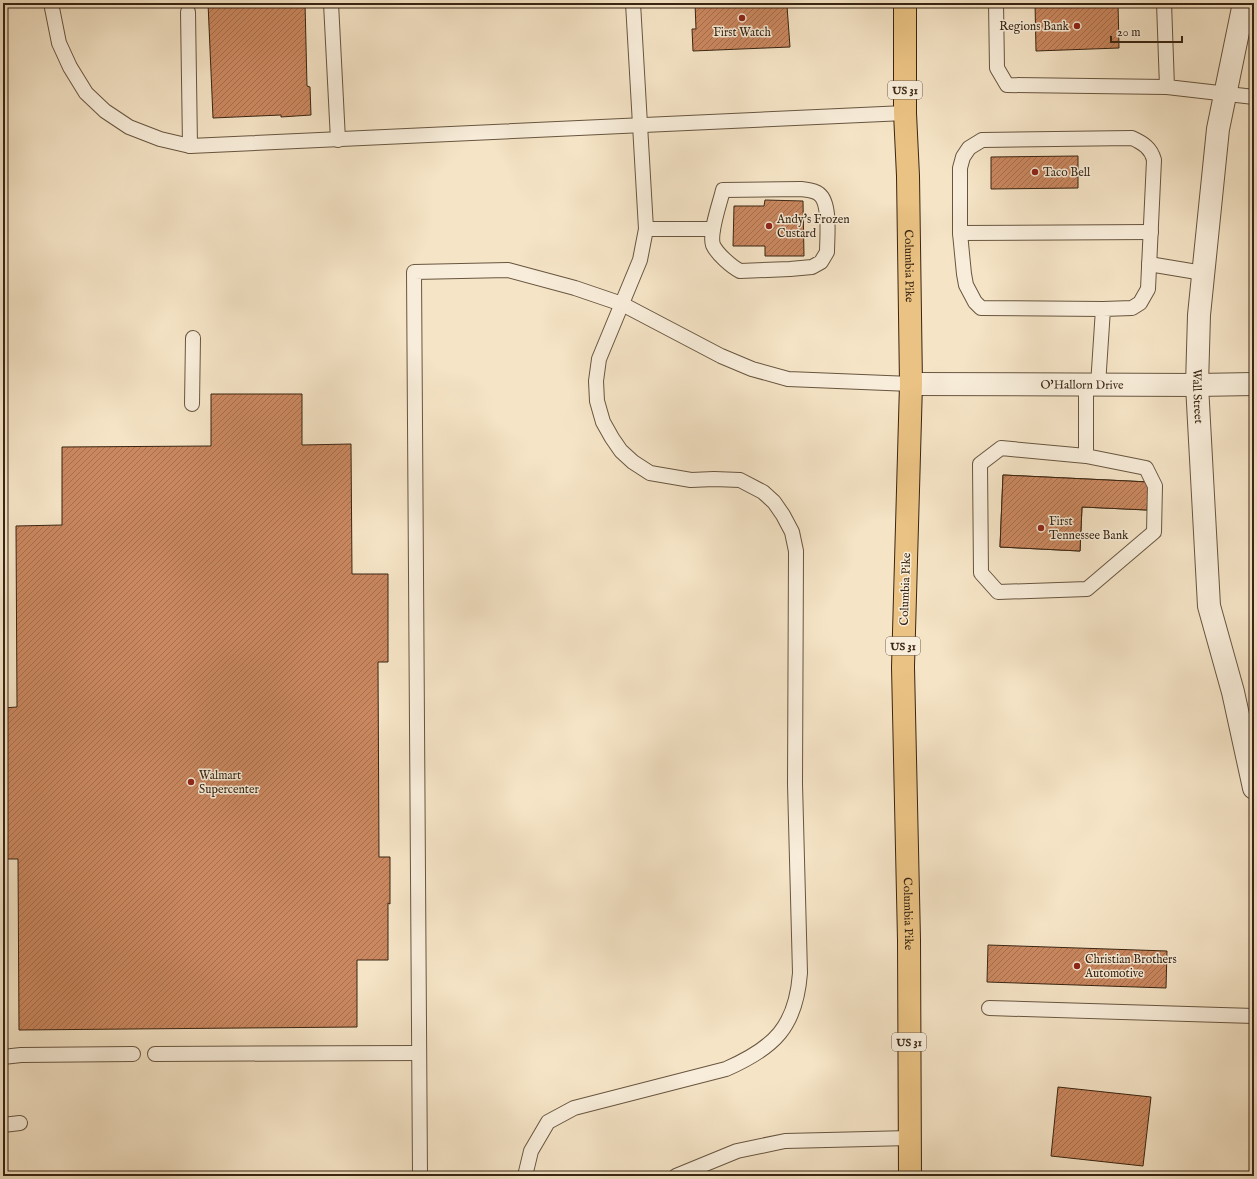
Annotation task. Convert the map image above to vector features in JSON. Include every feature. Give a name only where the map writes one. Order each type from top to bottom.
[{"type":"main road","name":"Columbia Pike","points":[[905,3],[905,113],[908,176],[911,384],[903,666],[908,908],[910,1176]]},
{"type":"street","name":"Wall Street","points":[[1244,3],[1218,129],[1199,315],[1197,385],[1210,606],[1233,692],[1254,788]]},
{"type":"street","name":"O'Hallorn Drive","points":[[911,384],[1254,384]]},
{"type":"lane","points":[[51,3],[60,43],[70,68],[86,92],[105,110],[129,127],[160,139],[190,146],[905,113]]},
{"type":"lane","points":[[331,3],[338,140]]},
{"type":"lane","points":[[525,1176],[531,1150],[548,1122],[574,1108],[726,1069],[746,1060],[769,1045],[783,1030],[793,1011],[799,992],[800,972],[795,784],[796,551],[792,532],[774,502],[763,492],[740,480],[714,478],[691,480],[650,473],[633,462],[621,451],[612,438],[603,422],[597,402],[596,381],[599,359],[640,260],[646,229],[633,3]]},
{"type":"lane","points":[[996,3],[997,68],[1007,85],[1167,87],[1254,97]]},
{"type":"lane","points":[[1164,3],[1167,87]]},
{"type":"lane","points":[[188,12],[190,146]]},
{"type":"lane","points":[[1132,138],[1152,151],[1154,160],[1151,226],[1148,289],[1140,303],[1132,308],[981,308],[975,302],[966,285],[960,233],[960,168],[963,158],[969,148],[982,140],[1132,138]]},
{"type":"lane","points":[[801,189],[813,191],[820,195],[825,201],[827,252],[821,262],[812,267],[740,271],[731,266],[713,245],[713,229],[723,190],[801,189]]},
{"type":"lane","points":[[960,233],[1151,226]]},
{"type":"lane","points":[[646,229],[713,229]]},
{"type":"lane","points":[[1149,264],[1203,273]]},
{"type":"lane","points":[[420,1176],[414,272],[508,270],[575,288],[622,304],[721,356],[752,369],[788,379],[911,384]]},
{"type":"lane","points":[[1086,456],[1092,385],[1103,309]]},
{"type":"lane","points":[[192,404],[193,338]]},
{"type":"lane","points":[[1001,448],[1086,456],[1146,468],[1155,486],[1154,532],[1087,589],[998,592],[981,573],[980,464],[1001,448]]},
{"type":"lane","points":[[989,1008],[1254,1016]]},
{"type":"lane","points":[[155,1054],[420,1053]]},
{"type":"lane","points":[[3,1057],[21,1055],[133,1054]]},
{"type":"lane","points":[[3,1124],[20,1123]]},
{"type":"lane","points":[[676,1176],[737,1150],[785,1141],[910,1138]]},
{"type":"building","points":[[208,3],[305,3],[307,86],[310,87],[311,115],[213,118]]},
{"type":"building","name":"First Watch","points":[[695,3],[796,3],[796,6],[787,6],[790,47],[693,51],[692,29],[696,29]]},
{"type":"building","name":"Regions Bank","points":[[1035,3],[1118,3],[1119,48],[1036,51]]},
{"type":"building","name":"Taco Bell","points":[[1078,156],[1078,188],[991,189],[991,157]]},
{"type":"building","name":"Andy's Frozen Custard","points":[[765,200],[803,201],[804,256],[765,256],[765,246],[733,246],[734,206],[764,206]]},
{"type":"building","name":"Walmart Supercenter","points":[[211,394],[302,394],[302,445],[351,444],[352,574],[388,574],[388,662],[378,662],[379,857],[390,857],[388,960],[357,960],[357,1027],[19,1030],[18,859],[3,859],[3,708],[17,707],[16,526],[62,525],[62,447],[211,446]]},
{"type":"building","name":"First Tennessee Bank","points":[[1003,475],[1149,482],[1147,510],[1082,507],[1080,551],[1000,547]]},
{"type":"building","name":"First Tennessee Bank","points":[[1003,475],[1149,482],[1147,510],[1082,507],[1080,551],[1000,547]]},
{"type":"building","name":"Christian Brothers Automotive","points":[[988,945],[1167,951],[1166,988],[987,982]]},
{"type":"building","points":[[1058,1087],[1151,1097],[1143,1166],[1051,1156]]},
{"type":"place","name":"First Watch","points":[[742,18]]},
{"type":"place","name":"Regions Bank","points":[[1077,26]]},
{"type":"place","name":"Taco Bell","points":[[1035,172]]},
{"type":"place","name":"Andy's Frozen Custard","points":[[769,226]]},
{"type":"place","name":"First Tennessee Bank","points":[[1041,528]]},
{"type":"place","name":"Walmart Supercenter","points":[[191,782]]},
{"type":"place","name":"Christian Brothers Automotive","points":[[1077,966]]}]
